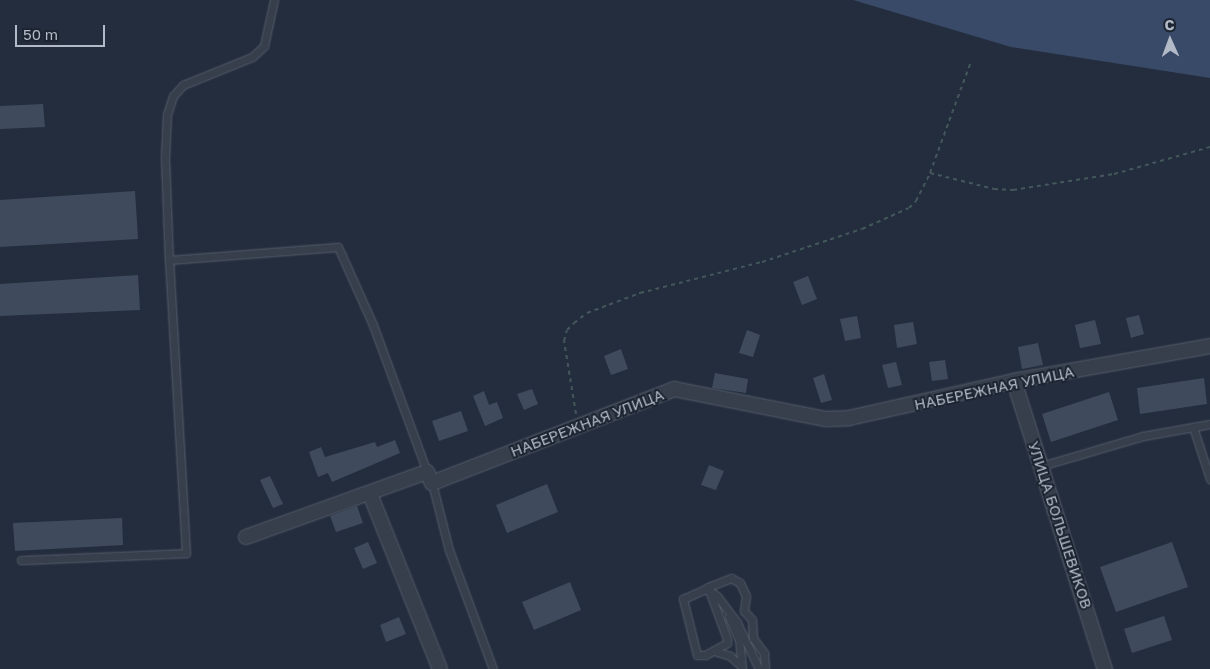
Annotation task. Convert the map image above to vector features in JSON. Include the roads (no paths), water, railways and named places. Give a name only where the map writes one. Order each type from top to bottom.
[{"type":"street","name":"НАБЕРЕЖНАЯ УЛИЦА","points":[[246,537],[370,494],[430,478],[580,426],[674,388],[826,419],[867,416],[1014,382],[1210,346]]},
{"type":"street","name":"УЛИЦА БОЛЬШЕВИКОВ","points":[[1014,382],[1105,669]]},
{"type":"street","points":[[370,494],[440,669]]},
{"type":"lane","points":[[21,560],[186,553],[169,260],[165,158],[167,114],[173,96],[183,85],[252,56],[264,46],[274,0]]},
{"type":"lane","points":[[169,260],[338,247],[373,325],[430,478],[449,550],[493,669]]},
{"type":"lane","points":[[1041,466],[1143,436],[1210,424]]},
{"type":"lane","points":[[1193,427],[1210,479]]},
{"type":"lane","points":[[726,646],[708,589],[708,583],[734,578],[740,583],[746,596],[744,611],[752,620],[753,638],[763,649],[765,669]]},
{"type":"lane","points":[[739,640],[701,656],[694,648],[688,625],[685,596],[702,589],[708,589],[744,633],[759,669]]},
{"type":"lane","points":[[726,609],[739,640],[741,667]]},
{"type":"lane","points":[[714,651],[730,656],[741,667]]},
{"type":"water","points":[[853,0],[1210,0],[1210,78],[1011,47]]}]
